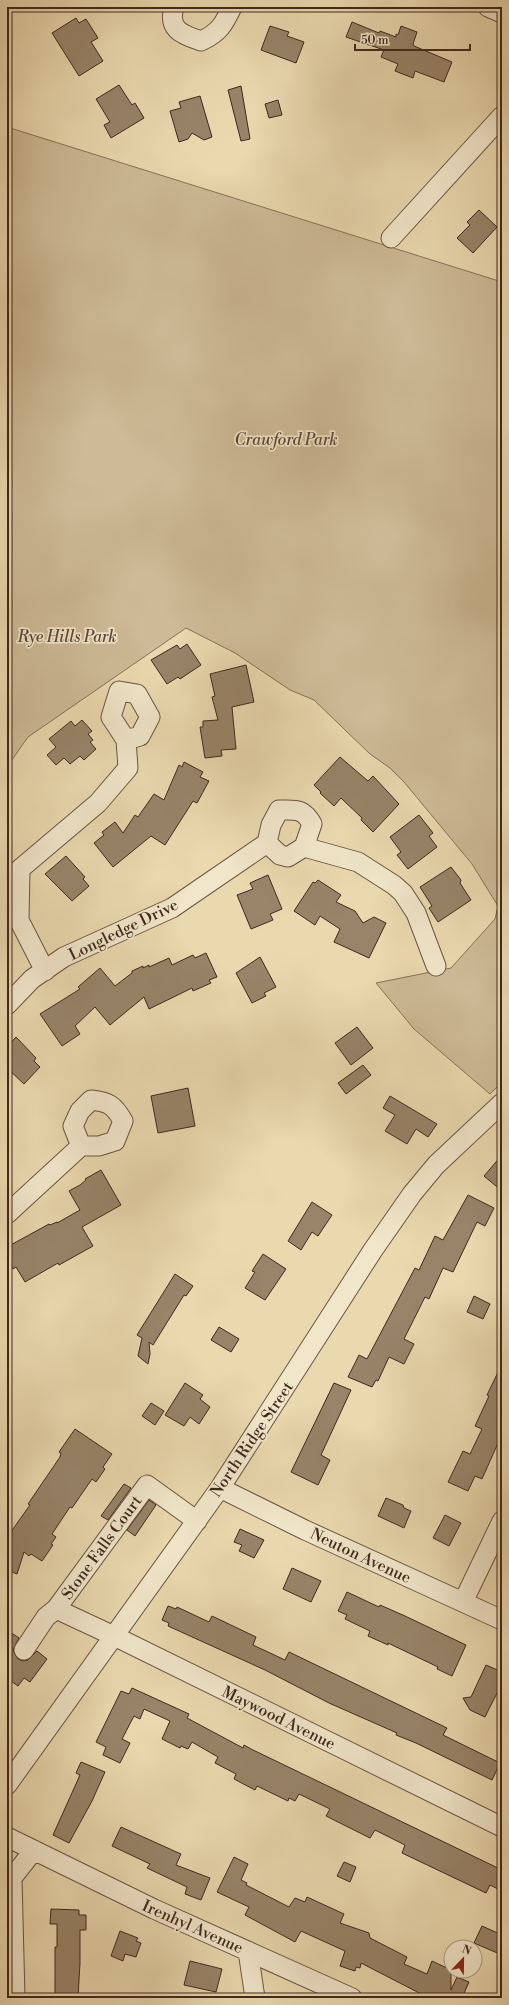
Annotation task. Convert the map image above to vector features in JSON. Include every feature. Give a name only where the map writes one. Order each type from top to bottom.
[{"type":"street","points":[[174,7],[173,12],[175,27],[181,35],[201,41],[214,35],[226,20],[232,7]]},
{"type":"street","points":[[488,7],[502,13]]},
{"type":"street","points":[[391,238],[502,116]]},
{"type":"street","points":[[45,970],[19,920],[20,869],[98,803],[128,768],[126,740]]},
{"type":"street","name":"Longledge Drive","points":[[7,1005],[32,979],[64,957],[172,908],[269,834],[279,810],[298,810],[307,815],[312,824],[304,847]]},
{"type":"street","points":[[269,834],[280,855],[288,857],[304,847],[358,862],[394,885],[403,893],[416,913],[436,966]]},
{"type":"street","name":"North Ridge Street","points":[[7,1784],[198,1521],[373,1250],[412,1194],[436,1164],[502,1102]]},
{"type":"street","points":[[7,1214],[80,1146]]},
{"type":"street","name":"Stone Falls Court","points":[[24,1650],[46,1616],[56,1610],[147,1485],[198,1521]]},
{"type":"street","name":"Neuton Avenue","points":[[220,1488],[305,1530],[502,1620]]},
{"type":"street","points":[[463,1602],[502,1521]]},
{"type":"street","name":"Maywood Avenue","points":[[56,1610],[114,1636],[502,1827]]},
{"type":"street","name":"Irenhyl Avenue","points":[[7,1837],[154,1908],[352,1998]]},
{"type":"street","points":[[14,1998],[12,1878],[34,1850]]},
{"type":"street","points":[[248,1951],[255,1998]]},
{"type":"green space","name":"Crawford Park","points":[[7,127],[502,282],[502,1082],[490,1094],[414,1029],[376,983],[451,968],[495,919],[498,906],[472,864],[404,782],[390,768],[370,754],[314,700],[290,690],[235,653],[186,628],[28,737],[7,767]]},
{"type":"building","points":[[76,18],[79,23],[86,19],[98,38],[91,42],[103,61],[79,76],[52,33]]},
{"type":"building","points":[[352,22],[379,33],[380,31],[396,37],[396,34],[398,35],[401,26],[417,32],[413,44],[414,46],[452,62],[444,82],[415,71],[413,78],[395,71],[398,64],[381,57],[384,50],[346,37]]},
{"type":"building","points":[[270,26],[289,32],[287,36],[304,42],[296,63],[261,50]]},
{"type":"building","points":[[119,85],[132,105],[135,103],[144,118],[111,138],[104,125],[110,122],[96,99]]},
{"type":"building","points":[[241,86],[250,139],[241,141],[228,90]]},
{"type":"building","points":[[200,96],[212,137],[204,140],[192,133],[188,139],[179,142],[170,111],[181,108],[179,102]]},
{"type":"building","points":[[278,100],[282,115],[269,118],[265,104]]},
{"type":"building","points":[[479,210],[497,227],[473,253],[457,238],[470,225],[467,222]]},
{"type":"building","points":[[187,644],[201,665],[180,679],[178,677],[167,684],[151,660],[177,645],[180,649]]},
{"type":"building","points":[[246,665],[254,702],[232,707],[236,749],[221,750],[222,756],[205,758],[200,727],[203,727],[203,721],[218,720],[212,697],[215,696],[210,674]]},
{"type":"building","points":[[82,720],[92,731],[88,734],[93,740],[90,742],[96,749],[84,760],[80,756],[70,764],[64,758],[56,765],[47,755],[56,747],[49,739],[71,721],[75,726]]},
{"type":"building","points":[[340,757],[368,781],[373,776],[399,804],[373,832],[361,820],[362,818],[341,798],[334,806],[314,785]]},
{"type":"building","points":[[184,762],[203,772],[200,777],[209,781],[197,803],[193,801],[165,845],[151,836],[113,867],[94,843],[104,835],[102,832],[115,822],[123,833],[135,815],[138,817],[154,794],[164,800],[179,765],[182,767]]},
{"type":"building","points":[[419,815],[433,833],[429,836],[437,847],[408,869],[397,855],[401,852],[390,837]]},
{"type":"building","points":[[66,856],[85,877],[83,879],[89,886],[72,901],[45,874]]},
{"type":"building","points":[[451,867],[461,880],[460,883],[471,900],[438,922],[429,908],[432,906],[420,887]]},
{"type":"building","points":[[268,875],[282,909],[270,914],[273,920],[251,929],[237,895],[253,889],[250,883]]},
{"type":"building","points":[[318,880],[341,895],[336,902],[355,911],[363,923],[374,917],[386,923],[369,958],[334,942],[340,929],[320,916],[315,925],[294,911],[313,882],[315,883]]},
{"type":"building","points":[[206,953],[217,977],[209,980],[211,983],[193,991],[192,988],[149,1009],[144,997],[110,1025],[95,1007],[75,1026],[80,1034],[62,1046],[40,1014],[80,989],[78,987],[100,968],[115,986],[132,973],[132,971],[143,966],[143,968],[149,965],[149,967],[169,958],[172,965],[193,955],[195,958]]},
{"type":"building","points":[[260,957],[276,987],[264,993],[266,996],[252,1003],[236,973]]},
{"type":"building","points":[[357,1027],[373,1048],[351,1065],[335,1043]]},
{"type":"building","points":[[16,1037],[36,1058],[34,1061],[40,1067],[24,1084],[7,1068],[7,1047]]},
{"type":"building","points":[[363,1065],[371,1075],[346,1094],[338,1083]]},
{"type":"building","points":[[188,1088],[195,1126],[158,1133],[151,1096]]},
{"type":"building","points":[[390,1096],[437,1124],[428,1137],[416,1129],[407,1144],[385,1131],[395,1115],[383,1108]]},
{"type":"building","points":[[502,1155],[502,1191],[484,1176]]},
{"type":"building","points":[[101,1170],[121,1205],[82,1227],[93,1246],[59,1265],[58,1263],[25,1282],[16,1267],[13,1269],[7,1258],[7,1247],[49,1224],[57,1223],[80,1210],[69,1191],[80,1185],[86,1180],[85,1179]]},
{"type":"building","points":[[468,1195],[494,1208],[485,1226],[477,1222],[453,1272],[443,1268],[429,1299],[425,1297],[404,1339],[414,1344],[404,1364],[389,1357],[378,1381],[376,1380],[372,1387],[348,1377],[359,1355],[367,1359],[415,1268],[419,1270],[435,1236],[443,1240]]},
{"type":"building","points":[[312,1202],[332,1215],[318,1236],[312,1232],[301,1250],[288,1241]]},
{"type":"building","points":[[263,1254],[286,1269],[265,1300],[245,1288],[255,1272],[252,1271]]},
{"type":"building","points":[[175,1274],[193,1286],[186,1296],[184,1295],[153,1345],[149,1342],[150,1354],[148,1364],[138,1356],[142,1338],[137,1335]]},
{"type":"building","points":[[474,1296],[490,1304],[483,1319],[467,1312]]},
{"type":"building","points":[[219,1327],[239,1339],[231,1352],[211,1340]]},
{"type":"building","points":[[502,1364],[502,1434],[482,1479],[475,1476],[468,1491],[448,1482],[463,1451],[470,1454],[482,1429],[475,1426],[489,1396],[487,1395]]},
{"type":"building","points":[[185,1383],[203,1395],[200,1399],[210,1407],[199,1424],[190,1417],[184,1426],[165,1415]]},
{"type":"building","points":[[334,1383],[351,1390],[321,1455],[330,1460],[318,1485],[291,1472]]},
{"type":"building","points":[[151,1403],[164,1411],[155,1425],[142,1416]]},
{"type":"building","points":[[75,1429],[112,1454],[103,1467],[105,1469],[96,1482],[92,1479],[72,1508],[70,1507],[52,1534],[56,1537],[51,1544],[53,1545],[42,1561],[31,1554],[29,1556],[24,1552],[17,1574],[7,1570],[7,1541],[10,1538],[8,1536],[30,1505],[28,1504],[60,1457],[61,1453],[59,1452]]},
{"type":"building","points":[[124,1484],[131,1488],[108,1520],[101,1516]]},
{"type":"building","points":[[386,1498],[403,1505],[404,1508],[411,1511],[404,1528],[378,1516]]},
{"type":"building","points":[[149,1500],[156,1505],[135,1536],[127,1530]]},
{"type":"building","points":[[445,1515],[461,1523],[449,1546],[433,1538]]},
{"type":"building","points":[[240,1529],[264,1540],[254,1558],[239,1551],[242,1545],[234,1542]]},
{"type":"building","points":[[292,1568],[321,1581],[311,1602],[283,1589]]},
{"type":"building","points":[[347,1592],[379,1607],[380,1605],[405,1616],[466,1645],[452,1676],[437,1669],[438,1667],[388,1643],[388,1645],[368,1636],[370,1631],[345,1619],[347,1615],[338,1611]]},
{"type":"building","points":[[168,1606],[176,1609],[177,1607],[209,1622],[212,1616],[256,1637],[253,1645],[285,1660],[289,1652],[447,1728],[443,1735],[500,1763],[492,1780],[416,1743],[396,1735],[397,1733],[329,1703],[265,1670],[168,1626],[169,1623],[162,1620]]},
{"type":"building","points":[[7,1630],[19,1638],[13,1650],[18,1659],[23,1661],[28,1660],[37,1651],[47,1659],[30,1682],[24,1678],[18,1686],[7,1678]]},
{"type":"building","points":[[486,1665],[502,1672],[502,1696],[497,1693],[485,1717],[470,1710],[463,1698],[471,1697]]},
{"type":"building","points":[[132,1688],[189,1714],[187,1718],[243,1748],[244,1745],[502,1870],[502,1891],[490,1885],[486,1893],[402,1853],[405,1845],[375,1830],[370,1838],[326,1816],[330,1809],[299,1794],[295,1801],[289,1798],[288,1801],[257,1786],[255,1790],[234,1779],[236,1774],[215,1763],[218,1757],[192,1742],[188,1749],[181,1746],[180,1748],[162,1739],[170,1721],[144,1709],[140,1719],[134,1716],[122,1739],[130,1743],[120,1763],[103,1755],[106,1747],[96,1742],[121,1691],[129,1694]]},
{"type":"building","points":[[81,1762],[105,1772],[92,1801],[69,1843],[53,1835],[80,1775],[76,1773]]},
{"type":"building","points":[[121,1827],[181,1854],[176,1865],[210,1878],[201,1900],[185,1894],[187,1887],[147,1868],[150,1864],[112,1846]]},
{"type":"building","points":[[234,1857],[248,1864],[241,1880],[247,1883],[246,1885],[289,1907],[295,1898],[305,1902],[307,1897],[344,1914],[340,1923],[369,1933],[370,1938],[407,1957],[404,1964],[427,1974],[432,1961],[443,1966],[443,1979],[451,1979],[451,1990],[456,1979],[462,1979],[469,1982],[462,1998],[429,1998],[361,1963],[360,1968],[356,1967],[355,1971],[340,1966],[345,1951],[301,1931],[295,1942],[245,1915],[249,1907],[217,1892]]},
{"type":"building","points":[[344,1862],[356,1867],[350,1882],[337,1876]]},
{"type":"building","points":[[51,1909],[79,1910],[79,1915],[86,1915],[86,1930],[80,1930],[78,1998],[55,1998],[55,1947],[57,1947],[57,1924],[50,1924]]},
{"type":"building","points":[[482,1926],[502,1935],[502,1955],[483,1947],[483,1939],[476,1939]]},
{"type":"building","points":[[120,1931],[138,1938],[136,1941],[141,1943],[136,1957],[125,1954],[123,1961],[111,1956]]},
{"type":"building","points":[[190,1961],[222,1969],[216,1992],[184,1985]]},
{"type":"park label","name":"Rye Hills Park","points":[[67,636]]}]
